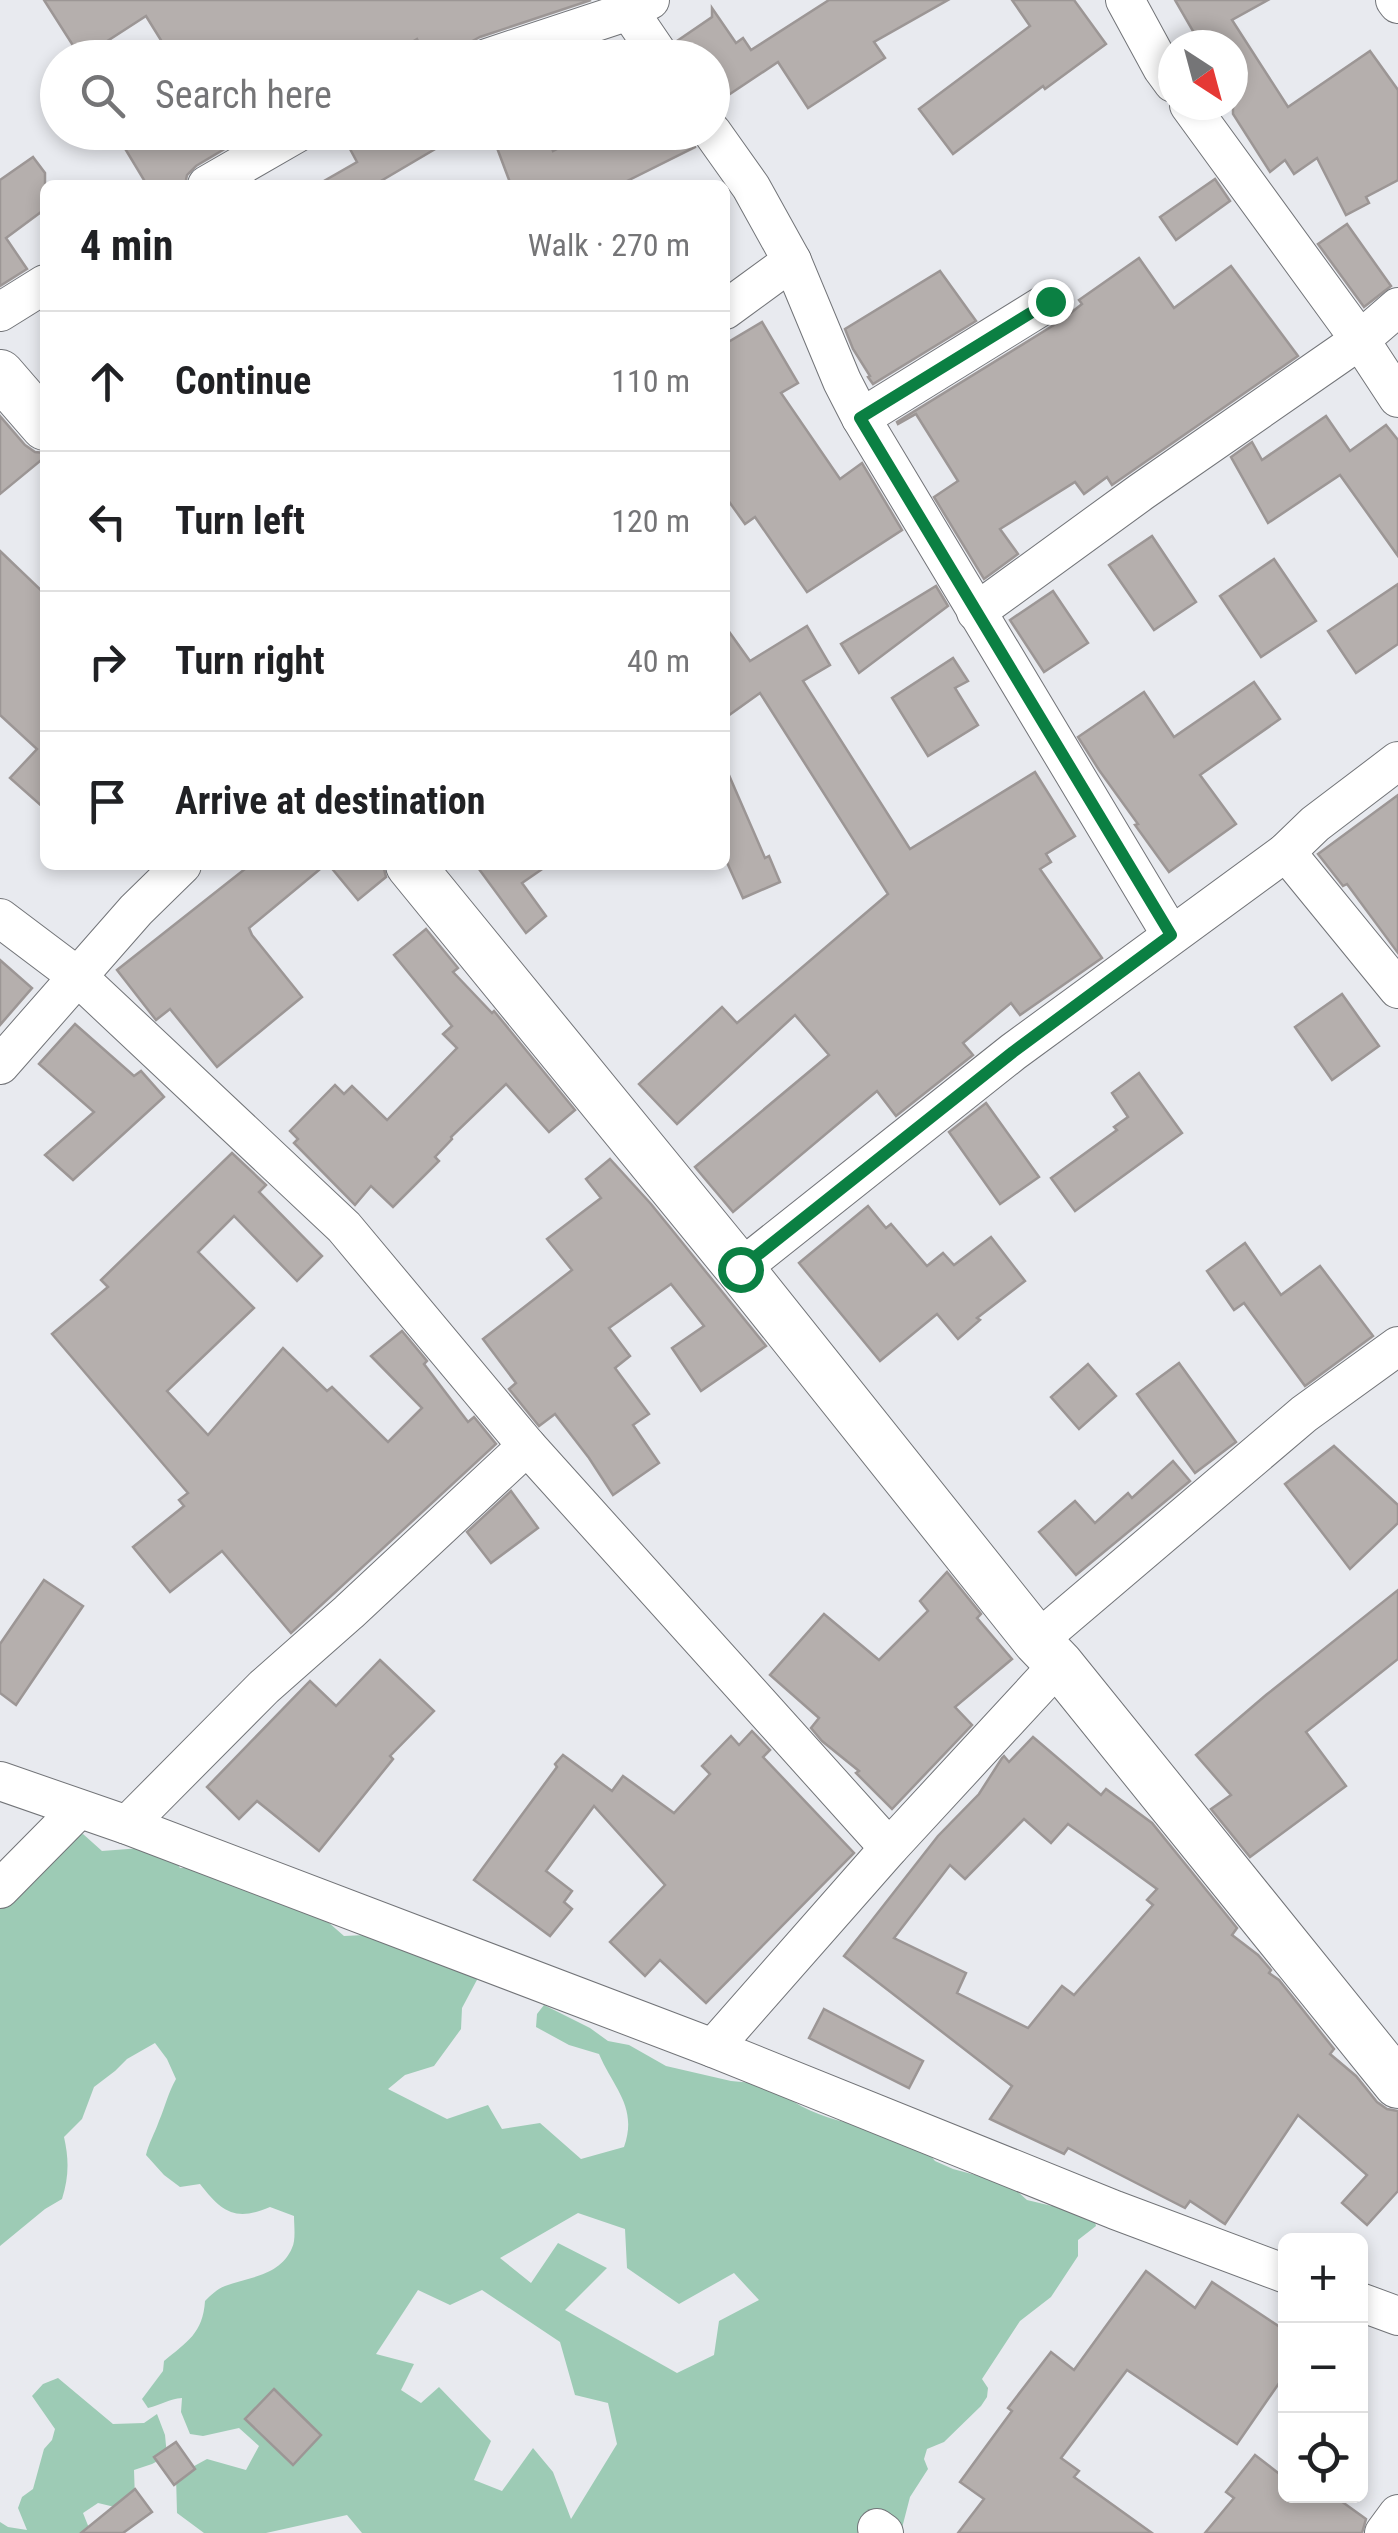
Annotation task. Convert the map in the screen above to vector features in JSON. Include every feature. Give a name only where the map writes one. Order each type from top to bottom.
[{"type":"street","points":[[1125,0],[1158,61]]},
{"type":"street","points":[[540,40],[640,6],[654,40]]},
{"type":"street","points":[[1200,120],[1398,398]]},
{"type":"street","points":[[216,180],[268,150]]},
{"type":"street","points":[[724,150],[792,261],[860,418],[1171,935]]},
{"type":"street","points":[[730,306],[792,261]]},
{"type":"street","points":[[0,312],[40,287]]},
{"type":"street","points":[[860,418],[1050,301]]},
{"type":"street","points":[[976,612],[1360,340],[1398,308]]},
{"type":"street","points":[[0,374],[40,420]]},
{"type":"street","points":[[740,1269],[1013,1052],[1286,852],[1315,824],[1398,762]]},
{"type":"street","points":[[1286,852],[1398,989]]},
{"type":"street","points":[[0,1065],[136,910],[177,870]]},
{"type":"street","points":[[414,870],[1398,2084]]},
{"type":"street","points":[[0,918],[77,976],[344,1227],[527,1446],[889,1848]]},
{"type":"street","points":[[713,2048],[889,1848],[1048,1652],[1304,1414],[1398,1346]]},
{"type":"street","points":[[127,1825],[264,1687],[527,1446]]},
{"type":"street","points":[[0,1781],[127,1825],[713,2048],[1115,2210],[1278,2271]]},
{"type":"street","points":[[0,1889],[79,1809]]},
{"type":"street","points":[[1368,2305],[1398,2316]]},
{"type":"street","points":[[1384,2533],[1398,2514]]},
{"type":"green space","points":[[83,1834],[102,1851],[163,1842],[180,1868],[207,1868],[310,1912],[344,1936],[365,1935],[479,1976],[462,2008],[461,2029],[434,2066],[405,2075],[388,2089],[447,2119],[488,2105],[502,2129],[540,2123],[581,2159],[624,2147],[628,2133],[626,2109],[599,2054],[569,2045],[536,2027],[537,2014],[544,2005],[608,2041],[629,2045],[666,2066],[731,2081],[774,2085],[802,2107],[837,2120],[909,2130],[935,2161],[1009,2184],[1027,2200],[1052,2206],[1075,2197],[1091,2204],[1096,2226],[1078,2240],[1078,2256],[1051,2297],[1020,2321],[982,2379],[988,2388],[981,2406],[944,2442],[927,2449],[924,2459],[928,2469],[910,2497],[902,2528],[896,2533],[362,2533],[347,2515],[266,2533],[204,2533],[177,2513],[176,2476],[207,2459],[246,2470],[259,2446],[239,2428],[203,2436],[190,2434],[181,2412],[182,2398],[148,2408],[142,2399],[163,2371],[164,2361],[197,2329],[205,2301],[214,2292],[272,2270],[287,2257],[294,2241],[294,2216],[270,2207],[247,2214],[230,2212],[200,2184],[180,2187],[146,2155],[176,2079],[155,2043],[127,2059],[94,2087],[82,2119],[64,2137],[68,2168],[62,2199],[0,2246],[0,1880],[57,1842]],"holes":[[[578,2213],[625,2229],[627,2268],[679,2304],[734,2273],[759,2300],[719,2321],[714,2355],[677,2373],[565,2310],[607,2268],[558,2243],[531,2283],[500,2258]],[[418,2290],[450,2305],[482,2290],[560,2342],[575,2395],[608,2403],[617,2444],[571,2519],[553,2472],[533,2448],[502,2491],[474,2480],[491,2441],[439,2387],[421,2403],[401,2390],[414,2364],[376,2354]]]},
{"type":"green space","points":[[58,2378],[113,2424],[144,2423],[157,2414],[167,2456],[134,2470],[135,2499],[119,2508],[98,2503],[83,2513],[91,2533],[0,2533],[0,2522],[27,2530],[18,2508],[22,2497],[33,2489],[44,2449],[55,2429],[32,2396],[43,2384]]},
{"type":"building","points":[[44,0],[591,0],[475,40],[161,40],[146,16],[109,40],[70,40]]},
{"type":"building","points":[[829,0],[948,0],[874,42],[885,58],[808,108],[778,62],[730,94],[730,40],[678,40],[712,17],[712,8],[736,43],[743,38],[751,50]]},
{"type":"building","points":[[1012,0],[1074,0],[1106,44],[953,154],[919,109],[1030,26]]},
{"type":"building","points":[[1175,0],[1268,0],[1232,20],[1238,30],[1192,30]]},
{"type":"building","points":[[1248,45],[1288,107],[1370,51],[1398,90],[1398,180],[1366,197],[1369,203],[1346,215],[1317,158],[1294,174],[1285,160],[1270,172],[1237,120],[1248,120]]},
{"type":"building","points":[[126,150],[223,150],[196,166],[186,180],[144,180]]},
{"type":"building","points":[[351,150],[433,150],[382,180],[326,180],[357,162]]},
{"type":"building","points":[[498,150],[689,150],[629,180],[509,180]]},
{"type":"building","points":[[33,157],[45,173],[45,180],[40,180],[40,213],[6,238],[27,269],[0,286],[0,180]]},
{"type":"building","points":[[1215,179],[1230,201],[1176,240],[1160,217]]},
{"type":"building","points":[[1347,224],[1391,286],[1364,307],[1318,244]]},
{"type":"building","points":[[1139,258],[1174,308],[1231,266],[1298,356],[1112,485],[1107,477],[1084,494],[1075,482],[1000,529],[1018,554],[984,579],[934,497],[958,481],[916,414],[897,422],[1062,320],[1082,304],[1079,300]]},
{"type":"building","points":[[940,271],[976,321],[873,384],[845,329]]},
{"type":"building","points":[[762,322],[798,383],[781,393],[840,479],[862,463],[902,530],[807,592],[755,517],[745,524],[730,503],[730,341]]},
{"type":"building","points":[[0,416],[25,445],[40,452],[40,461],[0,494]]},
{"type":"building","points":[[1326,416],[1350,451],[1386,425],[1398,440],[1398,556],[1340,475],[1268,523],[1231,457],[1252,442],[1262,460]]},
{"type":"building","points":[[1152,536],[1196,602],[1154,630],[1109,565]]},
{"type":"building","points":[[0,551],[40,589],[40,805],[10,778],[37,749],[0,715]]},
{"type":"building","points":[[1274,559],[1316,621],[1261,657],[1220,596]]},
{"type":"building","points":[[1398,584],[1398,644],[1356,673],[1328,631]]},
{"type":"building","points":[[936,586],[948,606],[859,673],[841,644]]},
{"type":"building","points":[[1053,591],[1088,643],[1044,672],[1010,620]]},
{"type":"building","points":[[807,626],[830,665],[803,681],[910,849],[1035,772],[1075,836],[1046,854],[1051,862],[1040,869],[1102,958],[1020,1015],[1011,1003],[963,1043],[973,1055],[896,1116],[877,1091],[733,1212],[695,1167],[829,1055],[795,1015],[677,1124],[639,1084],[722,1007],[737,1023],[888,894],[760,693],[730,714],[730,633],[750,661]]},
{"type":"building","points":[[953,658],[968,681],[955,688],[978,725],[928,756],[892,698]]},
{"type":"building","points":[[1254,682],[1280,719],[1200,775],[1236,824],[1169,872],[1078,737],[1144,692],[1174,737]]},
{"type":"building","points":[[730,778],[765,858],[769,856],[780,882],[743,898],[730,869]]},
{"type":"building","points":[[1398,795],[1398,953],[1347,884],[1343,886],[1318,854]]},
{"type":"building","points":[[244,870],[319,870],[249,928],[302,997],[217,1067],[170,1009],[156,1020],[117,970]]},
{"type":"building","points":[[333,870],[384,870],[386,877],[358,900]]},
{"type":"building","points":[[480,870],[541,870],[522,883],[546,916],[526,933]]},
{"type":"building","points":[[426,929],[458,968],[453,972],[494,1011],[575,1110],[549,1132],[506,1084],[451,1137],[435,1157],[439,1161],[393,1207],[371,1186],[355,1205],[294,1143],[298,1139],[290,1131],[335,1085],[344,1094],[352,1086],[387,1120],[457,1048],[443,1034],[452,1026],[394,955]]},
{"type":"building","points":[[0,960],[32,988],[0,1025]]},
{"type":"building","points":[[1342,994],[1379,1046],[1332,1080],[1295,1027]]},
{"type":"building","points":[[75,1024],[134,1076],[141,1071],[164,1097],[73,1180],[45,1155],[94,1112],[39,1064]]},
{"type":"building","points":[[1139,1073],[1182,1133],[1075,1211],[1051,1178],[1117,1130],[1114,1127],[1128,1117],[1112,1093]]},
{"type":"building","points":[[986,1103],[1039,1177],[1000,1204],[949,1132]]},
{"type":"building","points":[[232,1153],[266,1185],[259,1192],[322,1256],[297,1281],[234,1216],[198,1252],[254,1308],[167,1391],[208,1435],[283,1348],[327,1391],[332,1387],[388,1442],[422,1408],[371,1356],[402,1331],[468,1422],[474,1417],[496,1444],[291,1633],[222,1551],[170,1592],[133,1547],[184,1506],[179,1500],[188,1493],[52,1334],[108,1287],[101,1280]]},
{"type":"building","points":[[610,1159],[766,1346],[701,1391],[672,1348],[704,1326],[671,1284],[609,1328],[630,1356],[615,1368],[649,1414],[633,1425],[659,1463],[613,1495],[555,1414],[539,1426],[509,1389],[516,1383],[483,1339],[572,1270],[547,1239],[601,1198],[586,1179]]},
{"type":"building","points":[[868,1206],[886,1228],[891,1224],[927,1266],[943,1253],[954,1265],[991,1237],[1025,1281],[977,1318],[980,1320],[958,1339],[937,1314],[880,1361],[799,1263]]},
{"type":"building","points":[[1245,1243],[1281,1295],[1320,1266],[1373,1336],[1305,1386],[1244,1303],[1234,1310],[1207,1271]]},
{"type":"building","points":[[1179,1363],[1236,1442],[1195,1473],[1137,1394]]},
{"type":"building","points":[[1088,1364],[1116,1396],[1079,1429],[1051,1397]]},
{"type":"building","points":[[1334,1446],[1398,1505],[1398,1523],[1350,1569],[1285,1484]]},
{"type":"building","points":[[1173,1461],[1190,1481],[1076,1575],[1039,1532],[1075,1501],[1095,1523],[1128,1493],[1132,1498]]},
{"type":"building","points":[[511,1491],[538,1528],[491,1563],[467,1532]]},
{"type":"building","points":[[947,1572],[981,1614],[977,1618],[1012,1659],[955,1707],[972,1725],[892,1809],[856,1773],[859,1771],[811,1728],[819,1718],[770,1675],[824,1614],[879,1660],[928,1611],[920,1601]]},
{"type":"building","points":[[44,1580],[83,1606],[16,1705],[0,1693],[0,1644]]},
{"type":"building","points":[[1398,1590],[1398,1659],[1306,1732],[1346,1786],[1250,1857],[1211,1809],[1231,1795],[1196,1755]]},
{"type":"building","points":[[380,1660],[434,1711],[390,1756],[393,1759],[319,1851],[257,1801],[239,1819],[207,1787],[310,1681],[336,1706]]},
{"type":"building","points":[[752,1731],[770,1750],[763,1757],[854,1853],[706,2003],[660,1960],[645,1976],[610,1942],[665,1885],[594,1806],[546,1871],[572,1891],[564,1902],[572,1909],[550,1936],[474,1880],[563,1755],[612,1791],[623,1776],[674,1813],[710,1774],[702,1766],[731,1736],[739,1745]]},
{"type":"building","points":[[1033,1737],[1101,1795],[1106,1789],[1152,1823],[1237,1928],[1232,1935],[1258,1955],[1334,2049],[1330,2054],[1356,2076],[1377,2102],[1398,2111],[1398,2191],[1367,2225],[1342,2203],[1367,2175],[1298,2115],[1225,2224],[1190,2201],[1185,2208],[1068,2148],[1064,2154],[990,2119],[1012,2086],[844,1956],[938,1836],[979,1794],[1002,1758],[1009,1762]],"holes":[[[1024,1819],[1051,1843],[1068,1824],[1157,1889],[1147,1900],[1153,1905],[1074,1995],[1062,1986],[1028,2028],[957,1993],[966,1973],[894,1938],[950,1865],[965,1879]]]},
{"type":"building","points":[[824,2009],[923,2061],[909,2088],[809,2038]]},
{"type":"building","points":[[1146,2271],[1195,2308],[1212,2282],[1278,2326],[1278,2385],[1237,2444],[1127,2370],[1061,2458],[1079,2471],[1074,2477],[1152,2533],[958,2533],[984,2499],[960,2482],[1012,2411],[1008,2408],[1051,2352],[1074,2370]]},
{"type":"building","points":[[274,2389],[321,2435],[293,2465],[245,2419]]},
{"type":"building","points":[[176,2442],[195,2469],[174,2485],[154,2457]]},
{"type":"building","points":[[1255,2455],[1278,2473],[1278,2503],[1344,2503],[1366,2519],[1362,2533],[1205,2533],[1234,2498],[1226,2492]]},
{"type":"building","points":[[135,2489],[152,2512],[123,2533],[81,2533]]},
{"type":"route","points":[[740,1269],[1013,1052],[1171,935],[860,418],[1050,301]]}]
